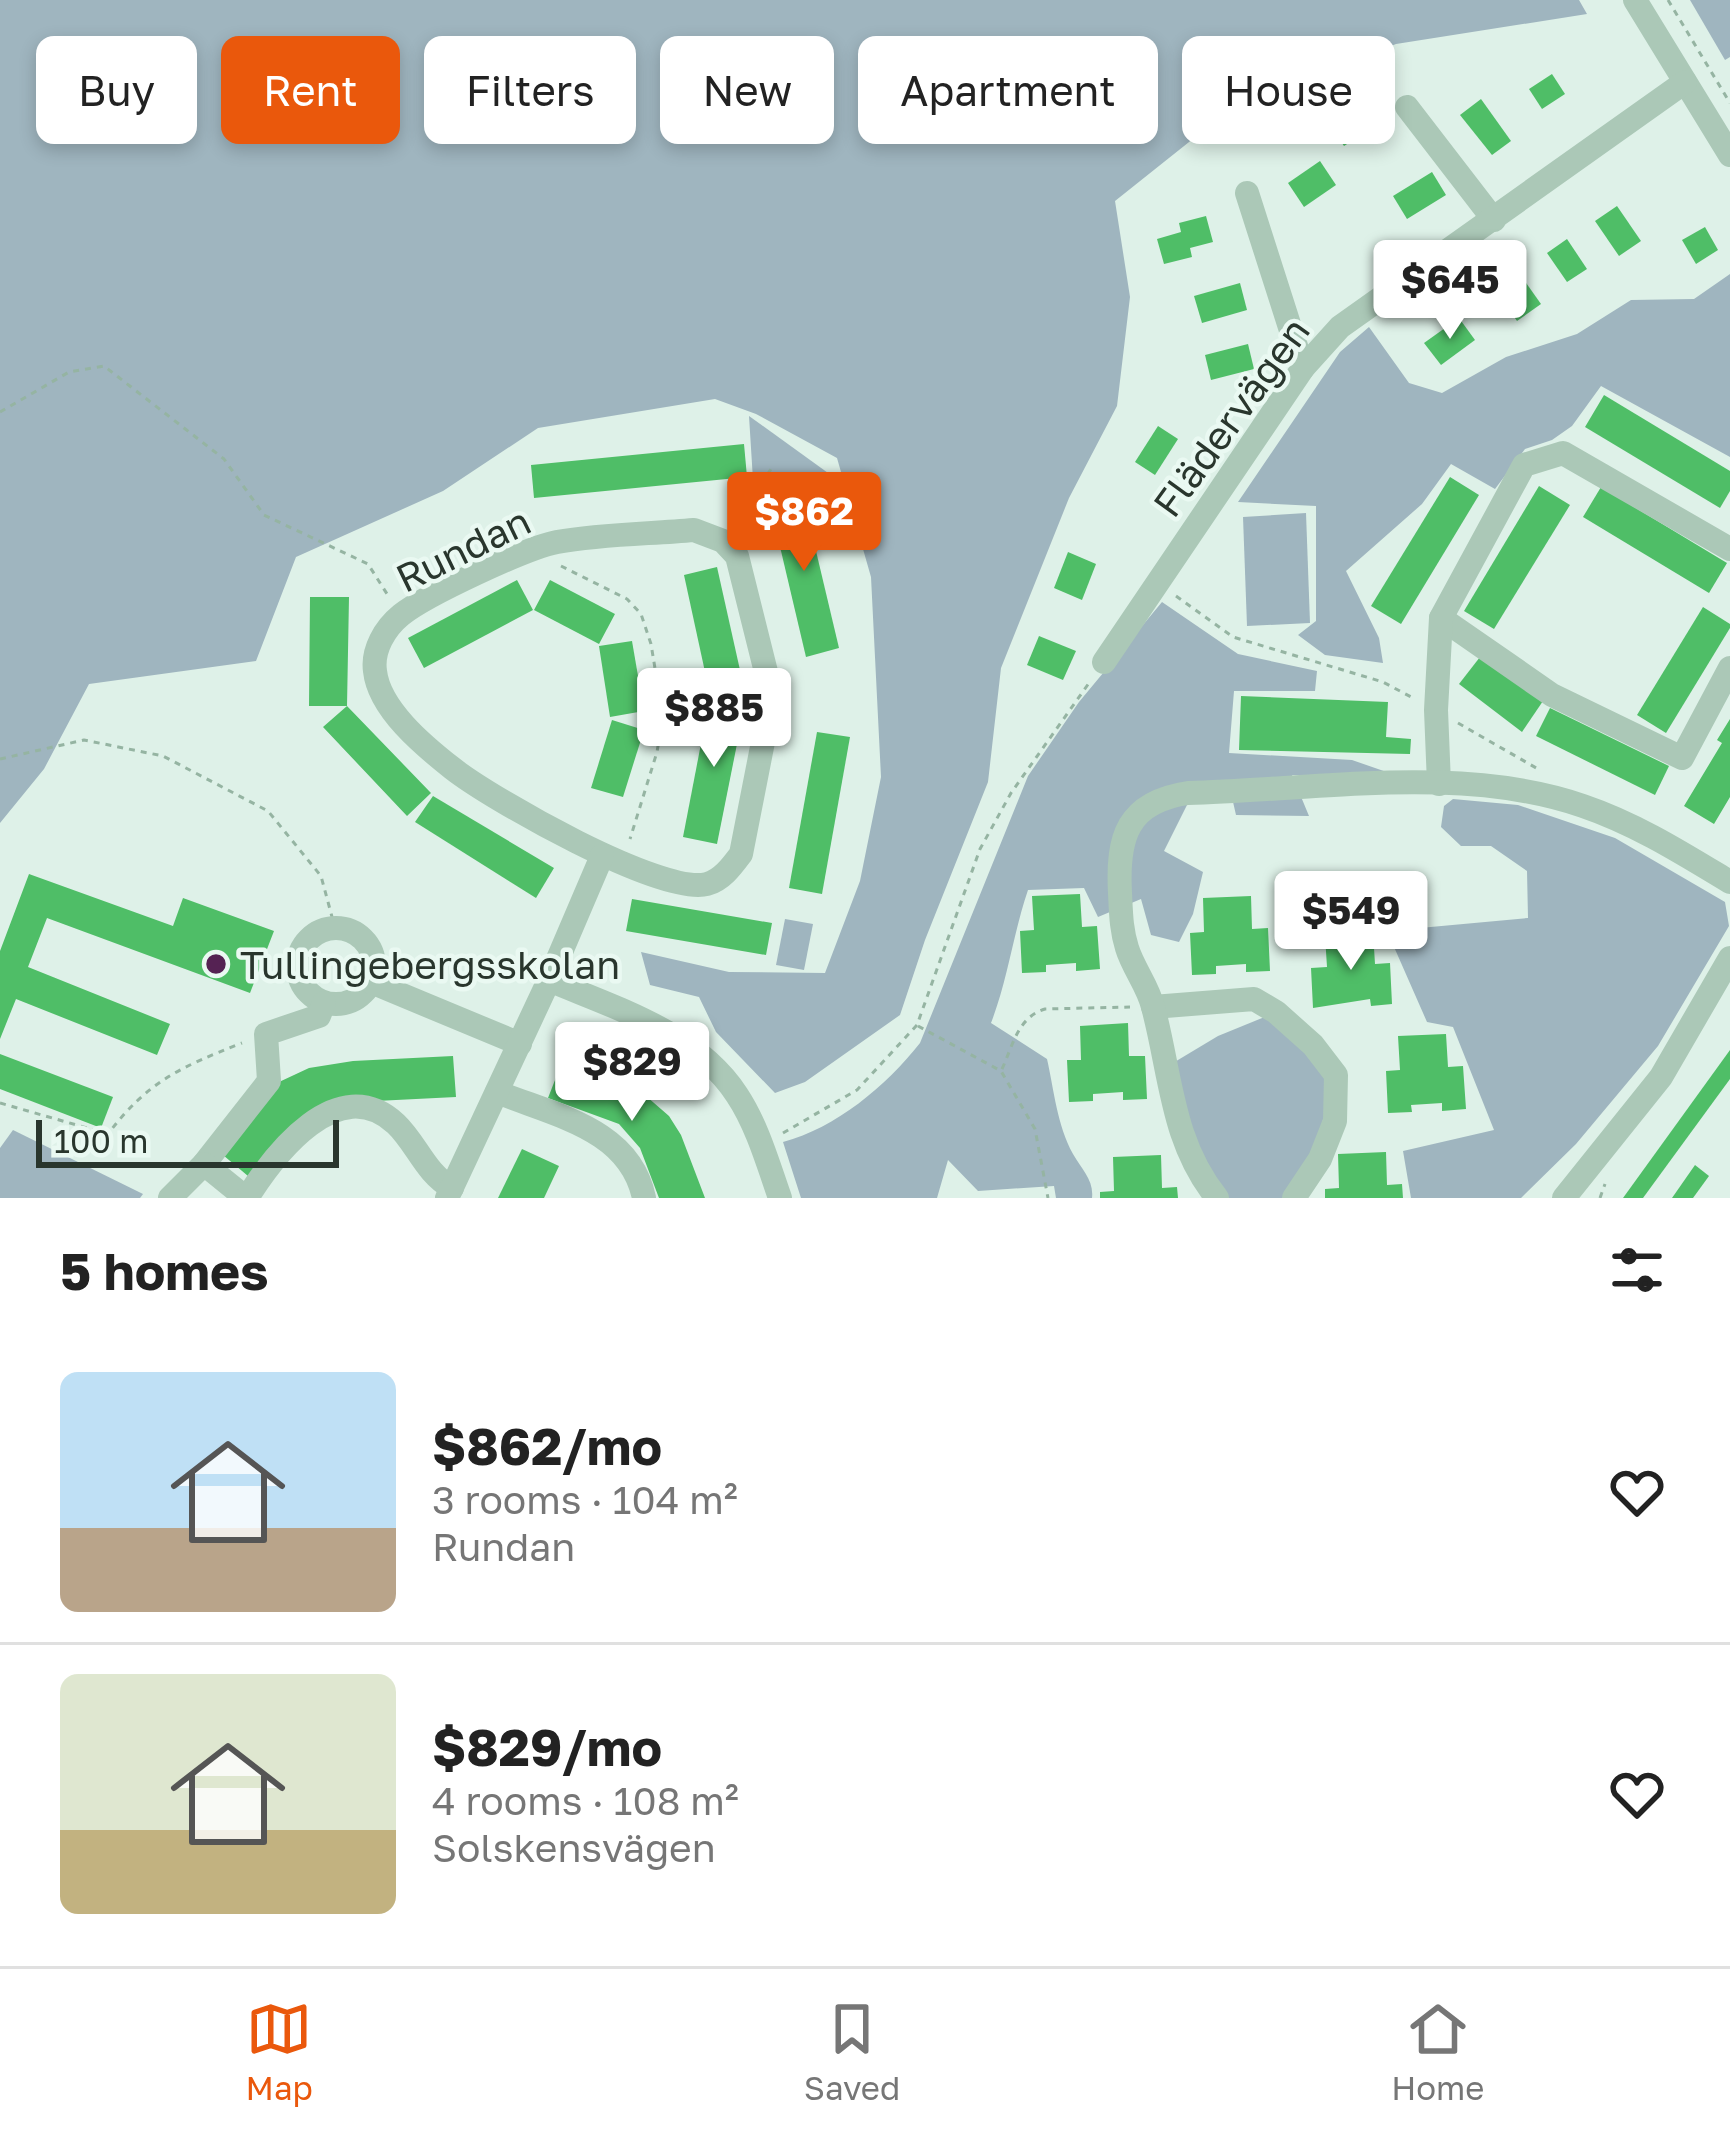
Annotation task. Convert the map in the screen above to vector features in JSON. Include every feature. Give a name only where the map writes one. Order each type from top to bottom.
[{"type":"street","points":[[1635,0],[1730,155]]},
{"type":"street","name":"Flädervägen","points":[[1104,662],[1303,368],[1340,327],[1685,82]]},
{"type":"street","points":[[1407,107],[1494,220]]},
{"type":"street","points":[[1247,193],[1303,368]]},
{"type":"street","points":[[1438,784],[1436,710],[1442,619],[1524,465],[1563,453],[1730,549]]},
{"type":"street","name":"Rundan","points":[[694,530],[723,541],[737,556],[772,696],[740,854],[729,870],[706,884],[682,883],[612,860],[457,772],[390,708],[374,666],[380,638],[401,615],[521,553],[556,542],[694,530]]},
{"type":"street","points":[[1442,619],[1552,695],[1682,758],[1730,668]]},
{"type":"street","points":[[1217,1198],[1180,1136],[1153,1007],[1125,943],[1119,863],[1128,827],[1147,807],[1188,793],[1438,784],[1511,789],[1579,804],[1637,827],[1730,881]]},
{"type":"street","points":[[204,1164],[246,1198],[282,1148],[319,1116],[346,1109],[372,1110],[394,1122],[450,1193],[549,980],[612,860]]},
{"type":"street","points":[[335,928],[348,929],[368,945],[374,957],[371,982],[357,999],[324,1003],[306,990],[298,957],[310,938],[335,928]]},
{"type":"street","points":[[1564,1198],[1660,1077],[1730,958]]},
{"type":"street","points":[[549,980],[694,1049],[722,1074],[740,1100],[780,1198]]},
{"type":"street","points":[[371,982],[520,1044]]},
{"type":"street","points":[[1153,1007],[1254,999],[1313,1045],[1336,1075],[1335,1121],[1319,1159],[1294,1198]]},
{"type":"street","points":[[170,1198],[204,1164],[269,1081],[266,1034],[319,1016],[324,1003]]},
{"type":"street","points":[[497,1092],[616,1144],[630,1158],[644,1198]]},
{"type":"path","points":[[1668,0],[1730,103]]},
{"type":"path","points":[[0,412],[70,372],[104,365],[224,459],[263,514],[368,564],[401,615]]},
{"type":"path","points":[[723,541],[771,469]]},
{"type":"path","points":[[556,542],[561,566],[634,606],[651,644],[663,717],[657,752],[612,860]]},
{"type":"path","points":[[760,1144],[857,1090],[917,1024],[980,849],[1011,793],[1104,662]]},
{"type":"path","points":[[0,759],[84,740],[164,756],[268,811],[321,876],[335,928]]},
{"type":"path","points":[[1001,1071],[1025,1017],[1034,1012],[1153,1007]]},
{"type":"path","points":[[917,1024],[1001,1071],[1035,1129],[1048,1198]]},
{"type":"path","points":[[0,1103],[108,1134],[135,1098],[184,1066],[266,1034]]},
{"type":"shaded area","points":[[0,0],[1579,0],[1587,14],[1395,44],[1395,36],[1182,36],[1182,144],[1187,144],[1115,201],[1130,297],[1117,406],[1069,498],[1001,668],[988,782],[900,1015],[805,1082],[775,1093],[716,1032],[699,997],[650,985],[641,952],[729,972],[825,973],[860,881],[881,777],[871,577],[837,458],[756,414],[715,399],[538,428],[443,491],[296,557],[256,661],[89,684],[44,769],[0,823]]},
{"type":"shaded area","points":[[1690,0],[1730,0],[1730,57],[1725,60]]},
{"type":"shaded area","points":[[1730,274],[1730,457],[1601,386],[1572,426],[1552,440],[1525,449],[1495,489],[1451,464],[1422,504],[1346,571],[1379,638],[1383,663],[1325,655],[1298,635],[1316,621],[1316,506],[1238,502],[1340,352],[1369,327],[1409,383],[1442,393],[1506,357],[1577,334],[1631,300],[1694,299]]},
{"type":"shaded area","points":[[749,416],[835,478],[754,496]]},
{"type":"shaded area","points":[[1306,513],[1310,623],[1247,626],[1243,517]]},
{"type":"shaded area","points":[[1162,602],[1238,654],[1317,671],[1315,691],[1234,691],[1229,753],[1352,760],[1401,777],[1292,775],[1309,816],[1236,815],[1228,780],[1198,783],[1164,851],[1203,872],[1193,914],[1179,942],[1151,935],[1141,899],[1098,917],[1084,888],[1028,890],[991,1023],[1047,1059],[1063,1131],[1089,1180],[1092,1198],[1056,1198],[1054,1186],[978,1191],[948,1160],[937,1198],[801,1198],[783,1142],[822,1127],[859,1103],[920,1043],[1028,776],[1079,702]]},
{"type":"shaded area","points":[[1453,799],[1518,805],[1615,838],[1725,902],[1729,926],[1658,1046],[1576,1144],[1521,1198],[1411,1198],[1403,1151],[1494,1130],[1453,1027],[1427,1022],[1387,931],[1528,918],[1527,871],[1491,846],[1461,846],[1441,827],[1444,806]]},
{"type":"shaded area","points":[[785,919],[813,924],[804,970],[776,965]]},
{"type":"shaded area","points":[[1267,1016],[1306,1046],[1332,1090],[1311,1160],[1283,1198],[1227,1198],[1183,1129],[1168,1066],[1218,1036]]},
{"type":"shaded area","points":[[13,1130],[143,1194],[140,1198],[0,1198],[0,1148]]},
{"type":"building","points":[[1552,74],[1565,94],[1542,109],[1529,89]]},
{"type":"building","points":[[1481,99],[1511,141],[1492,155],[1460,115]]},
{"type":"building","points":[[1320,161],[1336,185],[1304,207],[1288,183]]},
{"type":"building","points":[[1432,172],[1446,195],[1407,219],[1393,196]]},
{"type":"building","points":[[1617,206],[1641,241],[1619,256],[1595,221]]},
{"type":"building","points":[[1206,216],[1213,242],[1190,248],[1192,257],[1164,264],[1157,239],[1181,232],[1179,223]]},
{"type":"building","points":[[1705,227],[1718,250],[1696,264],[1682,240]]},
{"type":"building","points":[[1567,239],[1587,269],[1567,282],[1547,253]]},
{"type":"building","points":[[1519,273],[1541,304],[1517,321],[1495,289]]},
{"type":"building","points":[[1240,283],[1247,310],[1202,323],[1194,296]]},
{"type":"building","points":[[1459,318],[1475,340],[1441,365],[1424,343]]},
{"type":"building","points":[[1248,344],[1254,369],[1211,380],[1205,355]]},
{"type":"building","points":[[1604,395],[1730,471],[1730,491],[1720,508],[1585,427]]},
{"type":"building","points":[[1158,426],[1178,439],[1155,475],[1135,462]]},
{"type":"building","points":[[744,444],[747,477],[534,498],[531,465]]},
{"type":"building","points":[[1450,477],[1479,495],[1401,624],[1371,606]]},
{"type":"building","points":[[1539,486],[1570,505],[1494,629],[1464,611]]},
{"type":"building","points":[[1601,487],[1727,563],[1709,593],[1583,517]]},
{"type":"building","points":[[802,492],[839,648],[806,657],[769,500]]},
{"type":"building","points":[[1068,552],[1096,564],[1082,600],[1054,588]]},
{"type":"building","points":[[717,567],[744,688],[710,695],[684,575]]},
{"type":"building","points":[[517,580],[533,610],[424,668],[408,638]]},
{"type":"building","points":[[550,580],[615,614],[599,644],[534,610]]},
{"type":"building","points":[[310,597],[349,597],[347,706],[309,706]]},
{"type":"building","points":[[1703,607],[1730,628],[1666,733],[1637,715]]},
{"type":"building","points":[[1039,636],[1076,651],[1063,680],[1027,665]]},
{"type":"building","points":[[632,641],[644,711],[610,717],[599,646]]},
{"type":"building","points":[[1480,657],[1543,701],[1522,732],[1459,684]]},
{"type":"building","points":[[1241,696],[1388,702],[1386,737],[1411,739],[1410,754],[1239,750]]},
{"type":"building","points":[[710,697],[745,704],[717,844],[683,837]]},
{"type":"building","points":[[347,706],[431,793],[407,816],[323,727]]},
{"type":"building","points":[[1550,708],[1669,766],[1655,795],[1536,736]]},
{"type":"building","points":[[1730,719],[1730,797],[1714,824],[1684,806],[1722,743],[1717,740]]},
{"type":"building","points":[[612,720],[644,730],[623,797],[591,788]]},
{"type":"building","points":[[817,732],[850,737],[822,894],[789,888]]},
{"type":"building","points":[[433,796],[554,868],[536,898],[415,822]]},
{"type":"building","name":"Tullingebergsskolan","points":[[29,874],[173,926],[183,898],[274,931],[250,993],[47,918],[28,967],[170,1024],[157,1055],[16,999],[0,1039],[0,951]]},
{"type":"building","points":[[1080,894],[1082,927],[1097,926],[1100,969],[1076,971],[1076,963],[1022,973],[1020,931],[1034,930],[1032,896]]},
{"type":"building","points":[[1251,896],[1252,929],[1268,928],[1270,971],[1246,972],[1246,964],[1216,966],[1216,974],[1192,975],[1190,933],[1204,932],[1203,898]]},
{"type":"building","points":[[632,899],[772,923],[766,955],[626,931]]},
{"type":"building","points":[[1373,932],[1375,964],[1390,963],[1392,1004],[1371,1006],[1370,999],[1313,1008],[1311,968],[1327,967],[1325,936]]},
{"type":"building","points":[[1128,1023],[1129,1056],[1145,1056],[1147,1099],[1123,1100],[1123,1092],[1069,1102],[1067,1060],[1081,1060],[1080,1026]]},
{"type":"building","points":[[1446,1034],[1448,1067],[1463,1066],[1466,1109],[1442,1111],[1442,1103],[1411,1105],[1412,1112],[1388,1113],[1386,1071],[1400,1070],[1398,1036]]},
{"type":"building","points":[[1730,1050],[1730,1079],[1643,1198],[1623,1198]]},
{"type":"building","points":[[0,1054],[113,1097],[101,1128],[0,1089]]},
{"type":"building","points":[[453,1056],[456,1097],[356,1102],[248,1176],[217,1150],[279,1082],[309,1068]]},
{"type":"building","points":[[564,1057],[631,1083],[669,1116],[705,1198],[659,1198],[640,1148],[619,1124],[548,1098]]},
{"type":"building","points":[[522,1149],[559,1166],[544,1198],[498,1198]]},
{"type":"building","points":[[1386,1152],[1387,1185],[1402,1184],[1403,1198],[1325,1198],[1325,1189],[1339,1188],[1338,1154]]},
{"type":"building","points":[[1161,1155],[1162,1188],[1177,1187],[1178,1198],[1100,1198],[1100,1192],[1114,1191],[1113,1157]]},
{"type":"building","points":[[1695,1165],[1709,1176],[1693,1198],[1672,1198]]},
{"type":"place","name":"Tullingebergsskolan","points":[[216,964]]}]
